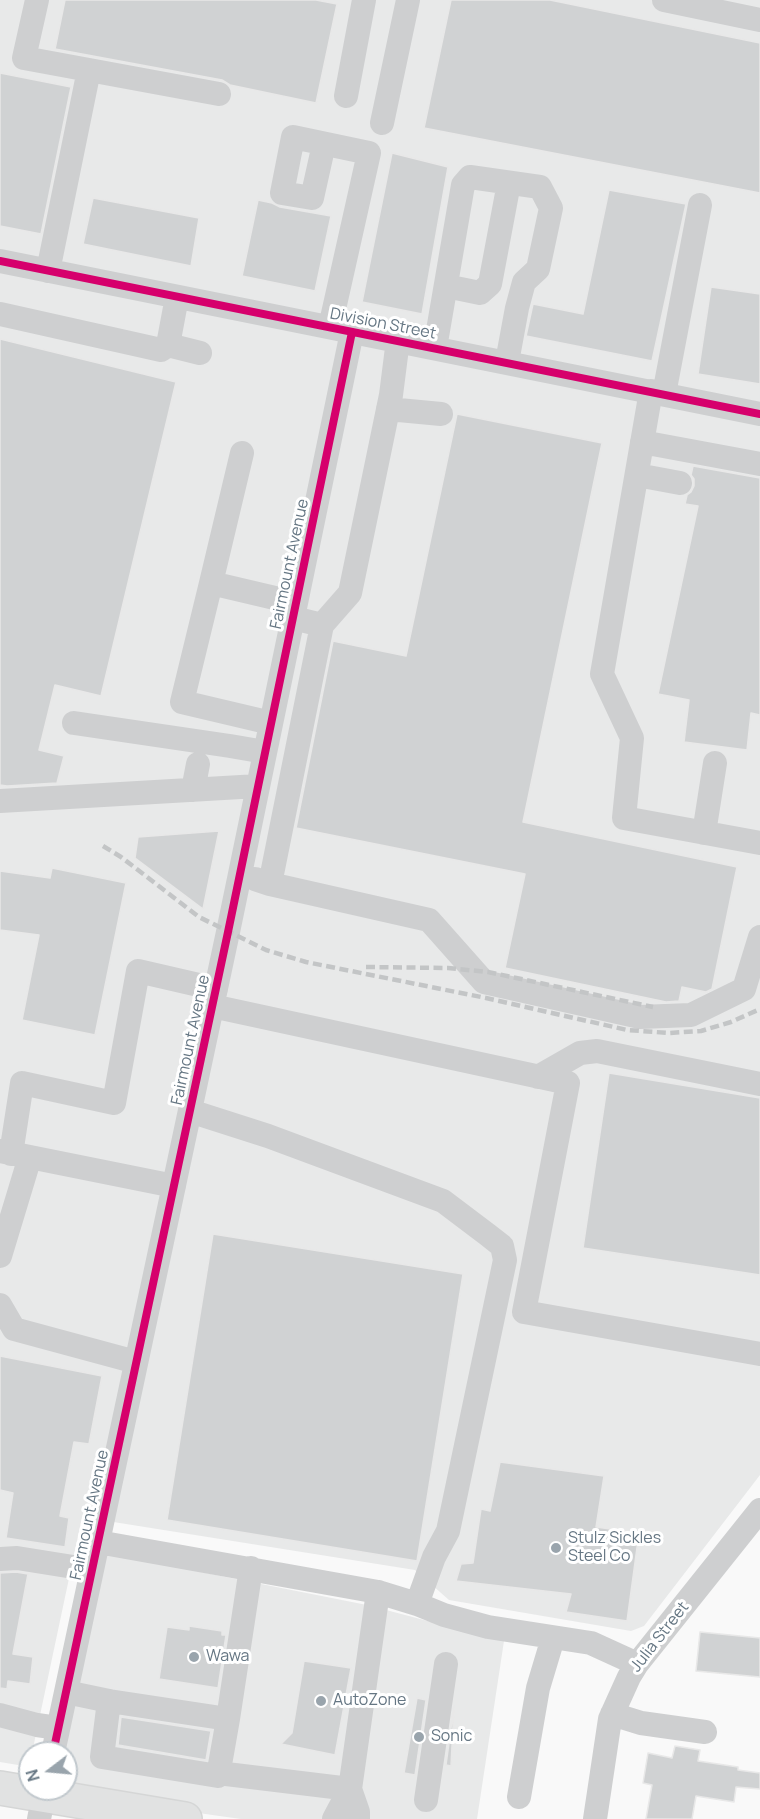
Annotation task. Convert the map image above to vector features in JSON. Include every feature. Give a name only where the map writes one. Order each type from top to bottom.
[{"type":"highway","points":[[0,1788],[18,1793]]},
{"type":"highway","points":[[43,1801],[185,1819]]},
{"type":"street","points":[[37,0],[24,58],[219,94]]},
{"type":"street","points":[[345,96],[364,0]]},
{"type":"street","points":[[382,123],[408,0]]},
{"type":"street","points":[[664,0],[760,20]]},
{"type":"street","points":[[48,271],[89,70]]},
{"type":"street","name":"Fairmount Avenue","points":[[55,1741],[295,611],[369,153],[324,144]]},
{"type":"street","points":[[435,348],[463,185],[470,177],[540,187],[551,208],[538,269],[524,282],[507,362]]},
{"type":"street","points":[[447,280],[480,293],[490,284],[509,183]]},
{"type":"street","points":[[700,206],[658,392],[642,442],[602,674],[632,738],[624,818],[760,843]]},
{"type":"street","name":"Division Street","points":[[0,261],[760,414]]},
{"type":"street","points":[[0,314],[161,351],[168,345],[177,297]]},
{"type":"street","points":[[270,884],[322,625],[350,593],[388,409],[398,340]]},
{"type":"street","points":[[168,345],[200,353]]},
{"type":"street","points":[[388,409],[441,414]]},
{"type":"street","points":[[642,442],[760,464]]},
{"type":"street","points":[[242,453],[182,702],[271,723]]},
{"type":"street","points":[[635,486],[680,483]]},
{"type":"street","points":[[211,583],[295,611],[322,625]]},
{"type":"street","points":[[74,723],[265,752]]},
{"type":"street","points":[[704,833],[715,763]]},
{"type":"street","points":[[193,790],[198,764]]},
{"type":"street","points":[[0,801],[258,786]]},
{"type":"street","points":[[239,876],[429,920],[484,982],[640,1017],[690,1015],[744,989],[760,937]]},
{"type":"street","points":[[0,1256],[22,1083],[114,1103],[138,971],[214,998],[568,1083],[524,1312],[760,1354]]},
{"type":"street","points":[[538,1077],[580,1053],[597,1051],[760,1084]]},
{"type":"street","points":[[190,1111],[268,1136],[443,1201],[501,1246],[505,1260],[448,1531],[434,1557],[417,1604]]},
{"type":"street","points":[[14,1154],[174,1186]]},
{"type":"street","points":[[0,1305],[14,1329],[136,1362]]},
{"type":"street","name":"Julia Street","points":[[595,1819],[612,1714],[629,1677],[760,1510]]},
{"type":"street","points":[[98,1542],[378,1592],[444,1615],[488,1627],[591,1643],[637,1664]]},
{"type":"street","points":[[0,1559],[17,1558],[92,1570]]},
{"type":"street","points":[[110,1701],[102,1757],[218,1776],[251,1568]]},
{"type":"street","points":[[334,1819],[350,1789],[378,1592]]},
{"type":"street","points":[[519,1797],[538,1688],[553,1638]]},
{"type":"street","points":[[426,1800],[446,1664]]},
{"type":"street","points":[[66,1692],[228,1719]]},
{"type":"street","points":[[612,1714],[641,1723],[705,1732]]},
{"type":"street","points":[[0,1715],[58,1728]]},
{"type":"street","points":[[218,1773],[350,1789]]},
{"type":"street","points":[[350,1789],[358,1812],[358,1819]]},
{"type":"shaded area","points":[[0,0],[760,0],[760,1475],[644,1626],[631,1631],[449,1600],[415,1570],[82,1517],[35,1741],[18,1741],[18,1765],[0,1762]]},
{"type":"shaded area","points":[[100,1552],[367,1605],[504,1641],[477,1819],[241,1819],[78,1796],[78,1741],[60,1741]]},
{"type":"building","points":[[65,0],[316,0],[337,4],[316,103],[230,85],[222,80],[55,49]]},
{"type":"building","points":[[451,0],[550,0],[760,43],[760,193],[424,128]]},
{"type":"building","points":[[0,73],[71,87],[41,234],[0,226]]},
{"type":"building","points":[[392,153],[448,167],[422,314],[362,302]]},
{"type":"building","points":[[609,190],[686,204],[652,361],[526,336],[533,304],[583,314]]},
{"type":"building","points":[[93,198],[199,218],[191,266],[83,244]]},
{"type":"building","points":[[258,200],[280,207],[331,216],[315,291],[242,276]]},
{"type":"building","points":[[711,287],[760,294],[760,384],[698,374]]},
{"type":"building","points":[[0,339],[176,382],[101,696],[55,685],[39,750],[64,756],[57,783],[0,785]]},
{"type":"building","points":[[457,414],[602,443],[523,822],[737,867],[712,989],[706,992],[682,987],[679,1001],[666,1002],[505,968],[525,874],[296,828],[333,641],[406,656]]},
{"type":"building","points":[[693,466],[760,478],[760,715],[751,713],[747,750],[684,742],[689,700],[658,694],[698,506],[685,504],[687,495],[694,486],[694,479],[691,475]]},
{"type":"building","points":[[219,831],[203,909],[135,858],[138,837]]},
{"type":"building","points":[[52,868],[126,883],[95,1035],[22,1020],[39,935],[0,930],[0,871],[50,878]]},
{"type":"building","points":[[609,1073],[760,1098],[760,1275],[583,1248]]},
{"type":"building","points":[[213,1234],[463,1274],[417,1561],[167,1520]]},
{"type":"building","points":[[0,1356],[102,1376],[89,1444],[74,1442],[60,1516],[69,1518],[65,1547],[6,1538],[13,1493],[0,1490]]},
{"type":"building","name":"Stulz Sickles Steel Co","points":[[500,1462],[604,1476],[596,1527],[639,1533],[627,1621],[566,1612],[571,1594],[456,1581],[461,1564],[473,1563],[481,1509],[490,1511]]},
{"type":"building","points":[[0,1573],[28,1574],[13,1654],[33,1657],[30,1684],[8,1681],[7,1689],[0,1688]]},
{"type":"building","name":"Wawa","points":[[189,1626],[222,1631],[222,1635],[226,1635],[218,1688],[159,1679],[167,1627],[189,1630]]},
{"type":"building","points":[[700,1632],[760,1638],[760,1677],[696,1671]]},
{"type":"building","name":"AutoZone","points":[[304,1661],[351,1668],[335,1755],[281,1744],[292,1733]]},
{"type":"building","points":[[417,1698],[426,1700],[415,1775],[404,1773]]},
{"type":"building","points":[[454,1706],[451,1766],[446,1765]]},
{"type":"building","points":[[121,1717],[211,1731],[206,1760],[118,1745]]},
{"type":"building","points":[[675,1746],[700,1750],[698,1761],[760,1773],[760,1789],[736,1787],[734,1802],[696,1796],[692,1819],[646,1819],[652,1785],[643,1783],[648,1753],[672,1758]]},
{"type":"railway","points":[[103,846],[121,857],[199,917],[266,950],[306,962],[486,998],[627,1030],[669,1033],[701,1031],[731,1022],[760,1009]]},
{"type":"railway","points":[[366,967],[448,968],[488,972],[653,1007]]},
{"type":"cycle path","points":[[0,261],[760,414]]},
{"type":"cycle path","points":[[56,1741],[228,932],[352,332]]},
{"type":"place","name":"Stulz Sickles Steel Co","points":[[556,1548]]},
{"type":"place","name":"Wawa","points":[[194,1657]]},
{"type":"place","name":"AutoZone","points":[[321,1701]]},
{"type":"place","name":"Sonic","points":[[419,1737]]}]
